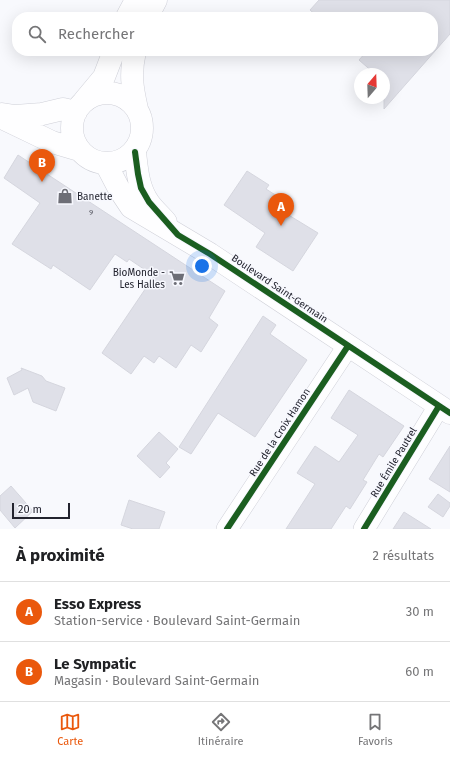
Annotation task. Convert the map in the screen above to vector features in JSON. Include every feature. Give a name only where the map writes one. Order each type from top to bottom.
[{"type":"main road","points":[[130,12],[136,0]]},
{"type":"main road","points":[[150,12],[156,0]]},
{"type":"main road","points":[[79,150],[73,138],[72,125],[80,107],[104,77],[112,56]]},
{"type":"main road","points":[[0,117],[52,142],[79,150],[91,160],[106,164],[122,161],[134,152],[140,142],[143,131],[142,120],[137,109],[132,86],[132,64],[134,56]]},
{"type":"main road","points":[[0,114],[15,116],[42,114],[80,107],[94,95],[106,93],[118,94],[124,97],[137,109]]},
{"type":"main road","name":"Boulevard Saint-Germain","points":[[134,152],[138,174],[144,193],[149,202],[178,235]]},
{"type":"main road","name":"Boulevard Saint-Germain","points":[[106,164],[119,189],[131,207],[210,254],[444,410]]},
{"type":"street","name":"Rue de la Croix Hamon","points":[[227,529],[348,346]]},
{"type":"street","name":"Rue Émile Pautrel","points":[[364,529],[444,410]]},
{"type":"building","points":[[319,0],[450,0],[450,34],[438,48],[438,12],[312,12],[310,10]]},
{"type":"building","points":[[363,56],[431,56],[390,102],[390,68],[368,68],[359,60]]},
{"type":"building","points":[[384,104],[388,104],[384,109]]},
{"type":"building","points":[[18,155],[225,291],[209,318],[218,325],[201,352],[191,345],[176,368],[159,356],[154,363],[144,356],[131,374],[102,353],[154,276],[129,259],[127,262],[115,254],[90,290],[53,265],[51,269],[12,244],[40,203],[4,178]]},
{"type":"building","points":[[247,171],[269,185],[266,189],[288,203],[282,211],[318,233],[293,271],[256,247],[265,233],[224,205]]},
{"type":"building","points":[[263,316],[276,325],[270,334],[307,360],[255,437],[218,413],[191,454],[179,447]]},
{"type":"building","points":[[21,368],[42,376],[46,381],[65,388],[56,411],[33,402],[28,388],[14,395],[7,378],[22,370]]},
{"type":"building","points":[[349,390],[404,426],[383,457],[379,454],[363,480],[367,482],[350,509],[346,506],[331,529],[286,529],[315,484],[297,473],[315,446],[339,462],[358,435],[331,418]]},
{"type":"building","points":[[159,432],[178,449],[166,463],[170,467],[160,478],[137,456]]},
{"type":"building","points":[[450,446],[450,492],[429,479]]},
{"type":"building","points":[[11,486],[33,511],[15,528],[0,510],[0,496]]},
{"type":"building","points":[[438,494],[450,503],[450,506],[443,517],[428,507]]},
{"type":"building","points":[[129,500],[165,512],[159,529],[133,529],[121,525]]},
{"type":"building","points":[[404,512],[431,529],[393,529]]},
{"type":"cycle path","points":[[135,152],[141,188],[149,202],[178,235],[210,254],[450,413]]},
{"type":"cycle path","points":[[227,529],[348,346]]},
{"type":"cycle path","points":[[364,529],[439,406]]},
{"type":"place","name":"Le Sympatic","points":[[42,182]]},
{"type":"place","name":"Banette","points":[[65,196]]},
{"type":"place","name":"Esso Express","points":[[281,226]]},
{"type":"place","name":"BioMonde - Les Halles","points":[[177,278]]}]
